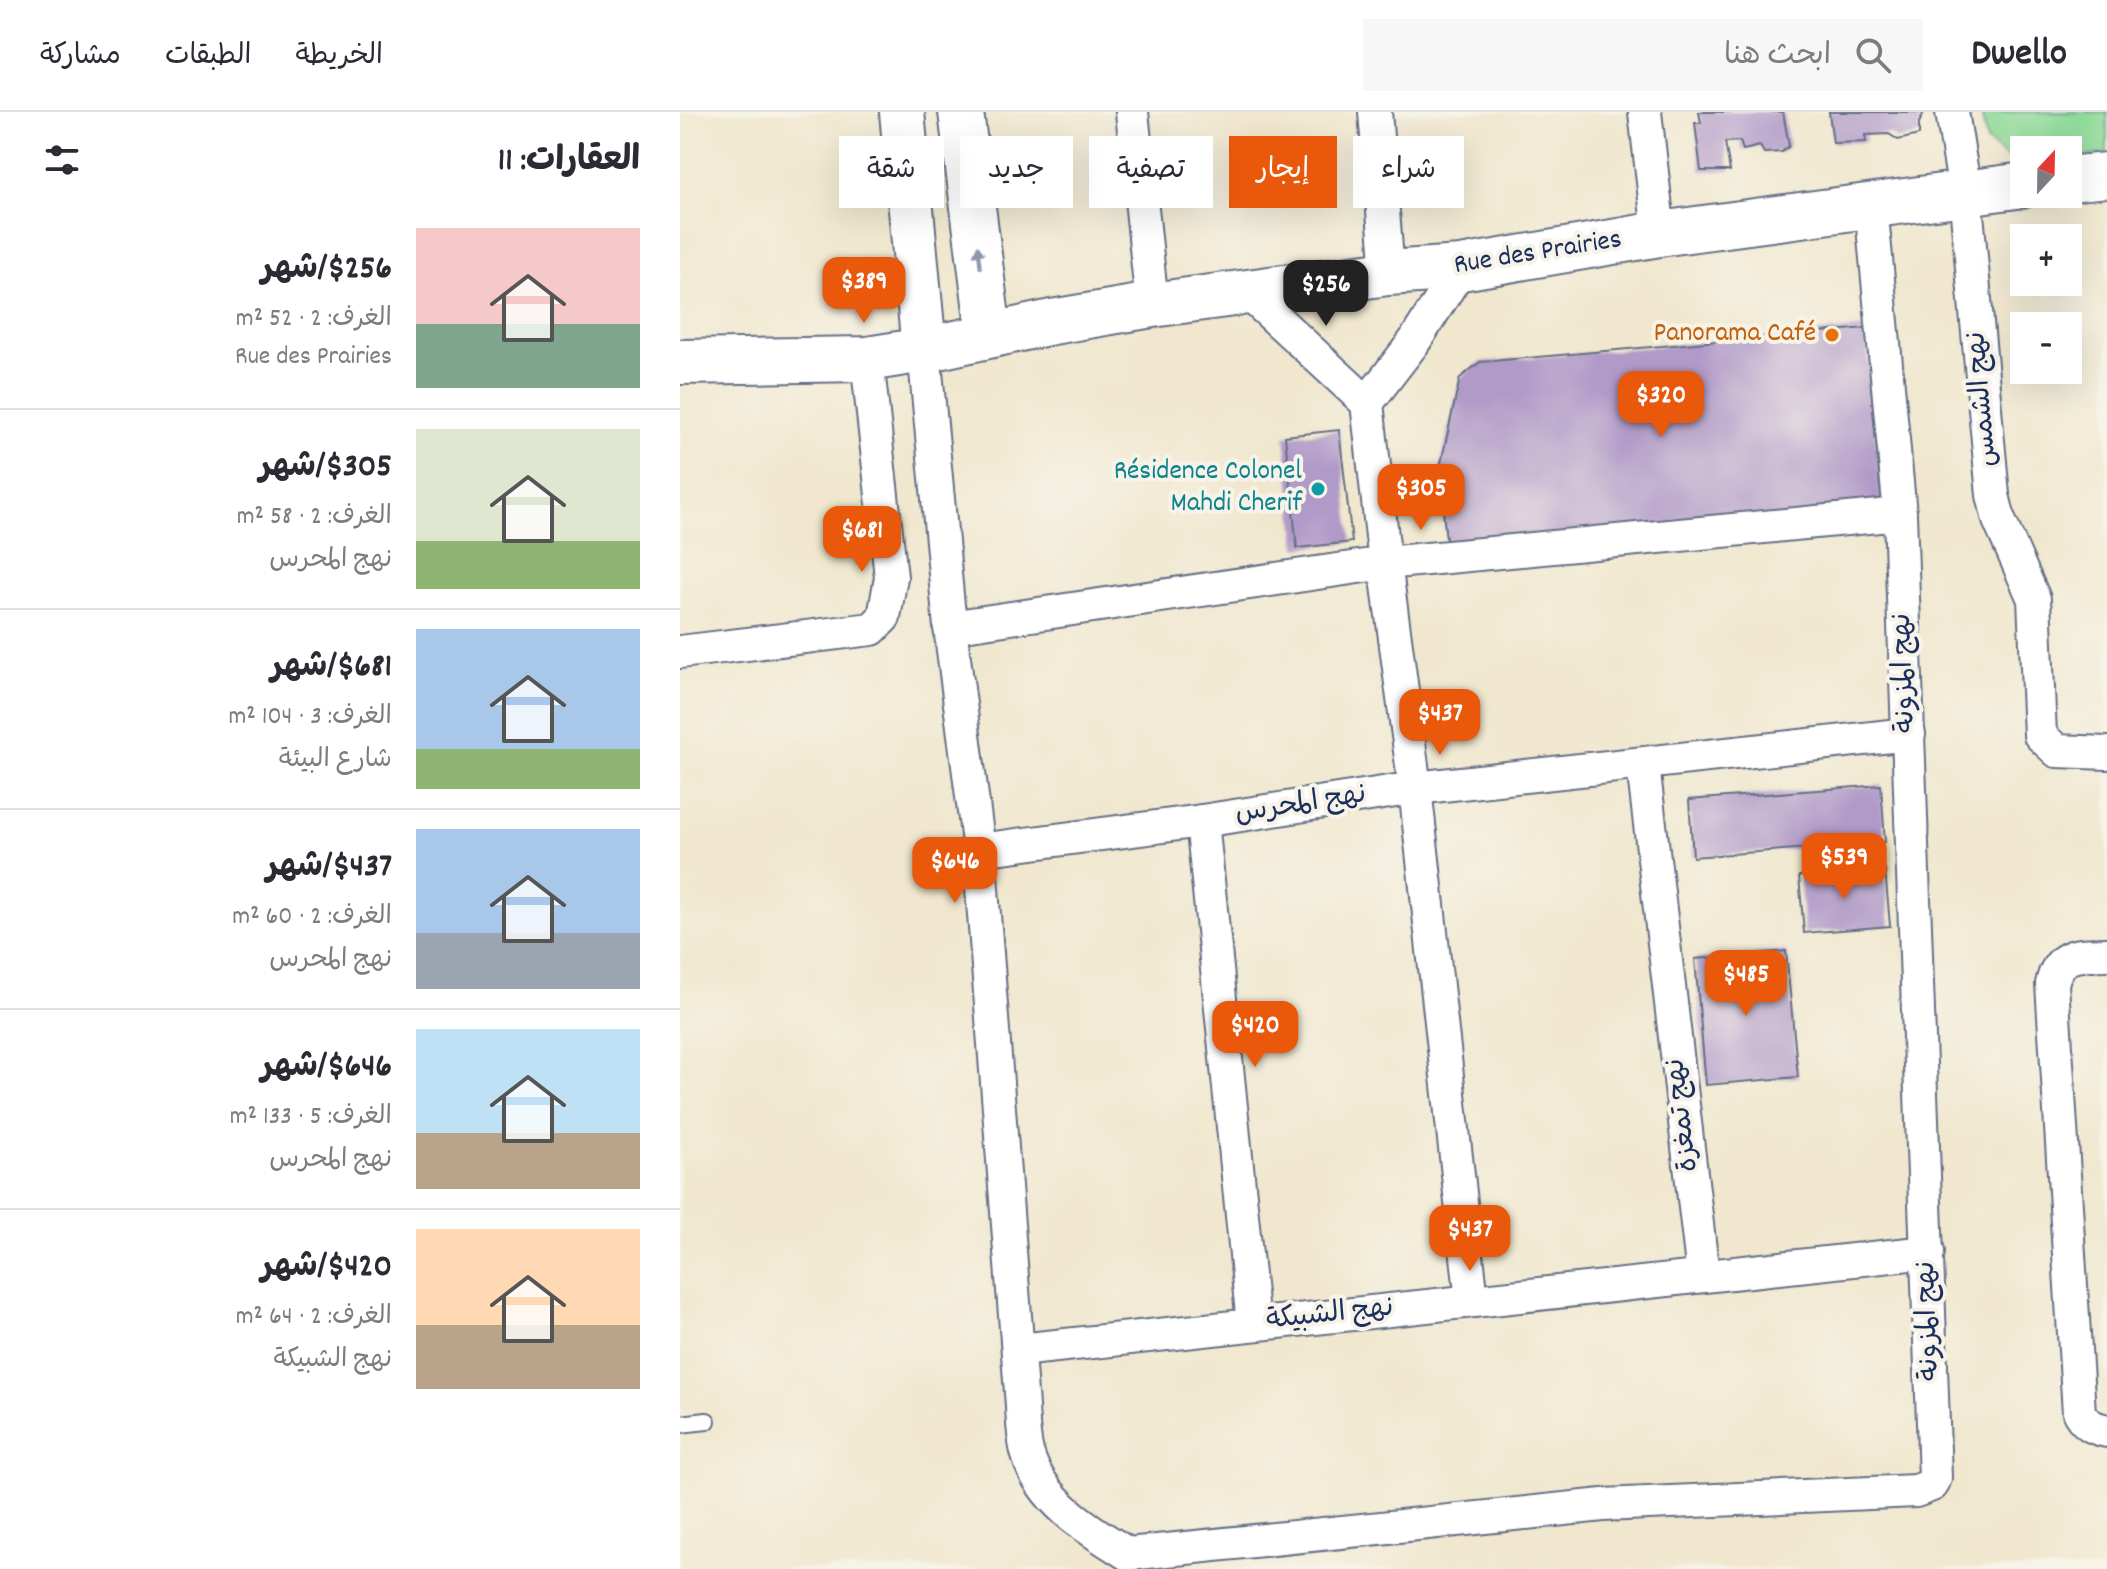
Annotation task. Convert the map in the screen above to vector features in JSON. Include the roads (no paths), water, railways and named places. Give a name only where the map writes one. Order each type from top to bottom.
[{"type":"street","points":[[902,112],[950,627],[979,850],[1019,1350]]},
{"type":"street","points":[[961,112],[989,334]]},
{"type":"street","points":[[1132,112],[1152,305]]},
{"type":"street","points":[[1375,112],[1388,273]]},
{"type":"street","points":[[1645,112],[1659,234]]},
{"type":"street","name":"نهج الشمس","points":[[1952,112],[1965,192],[1995,508],[2034,599],[2040,735],[2057,751],[2107,753]]},
{"type":"street","points":[[2082,178],[2107,175]]},
{"type":"street","name":"Rue des Prairies","points":[[680,362],[867,359],[1152,305],[1388,273],[1461,268],[1659,234],[2010,187]]},
{"type":"street","name":"نهج المزونة","points":[[1019,1350],[1028,1456],[1048,1494],[1087,1528],[1128,1554],[1603,1505],[1926,1489],[1932,1485],[1935,1478],[1928,1252],[1900,514],[1871,205]]},
{"type":"street","points":[[1367,403],[1414,342],[1461,268]]},
{"type":"street","points":[[1248,293],[1367,403],[1415,788],[1472,1301]]},
{"type":"street","points":[[680,652],[872,629],[884,617],[891,577],[867,359]]},
{"type":"street","points":[[950,627],[1385,563],[1900,514]]},
{"type":"street","name":"نهج المحرس","points":[[979,850],[1202,821],[1415,788],[1909,734]]},
{"type":"street","name":"نهج تمغزة","points":[[1643,765],[1703,1275]]},
{"type":"street","points":[[1202,821],[1253,1324]]},
{"type":"street","points":[[2107,954],[2077,955],[2061,962],[2055,969],[2052,984],[2079,1413],[2094,1428],[2107,1431]]},
{"type":"street","name":"نهج الشبيكة","points":[[1019,1350],[1928,1252]]},
{"type":"lane","points":[[680,1424],[707,1421]]},
{"type":"place","name":"Panorama Café","points":[[1832,335]]},
{"type":"place","name":"Résidence Colonel Mahdi Cherif","points":[[1318,489]]}]
